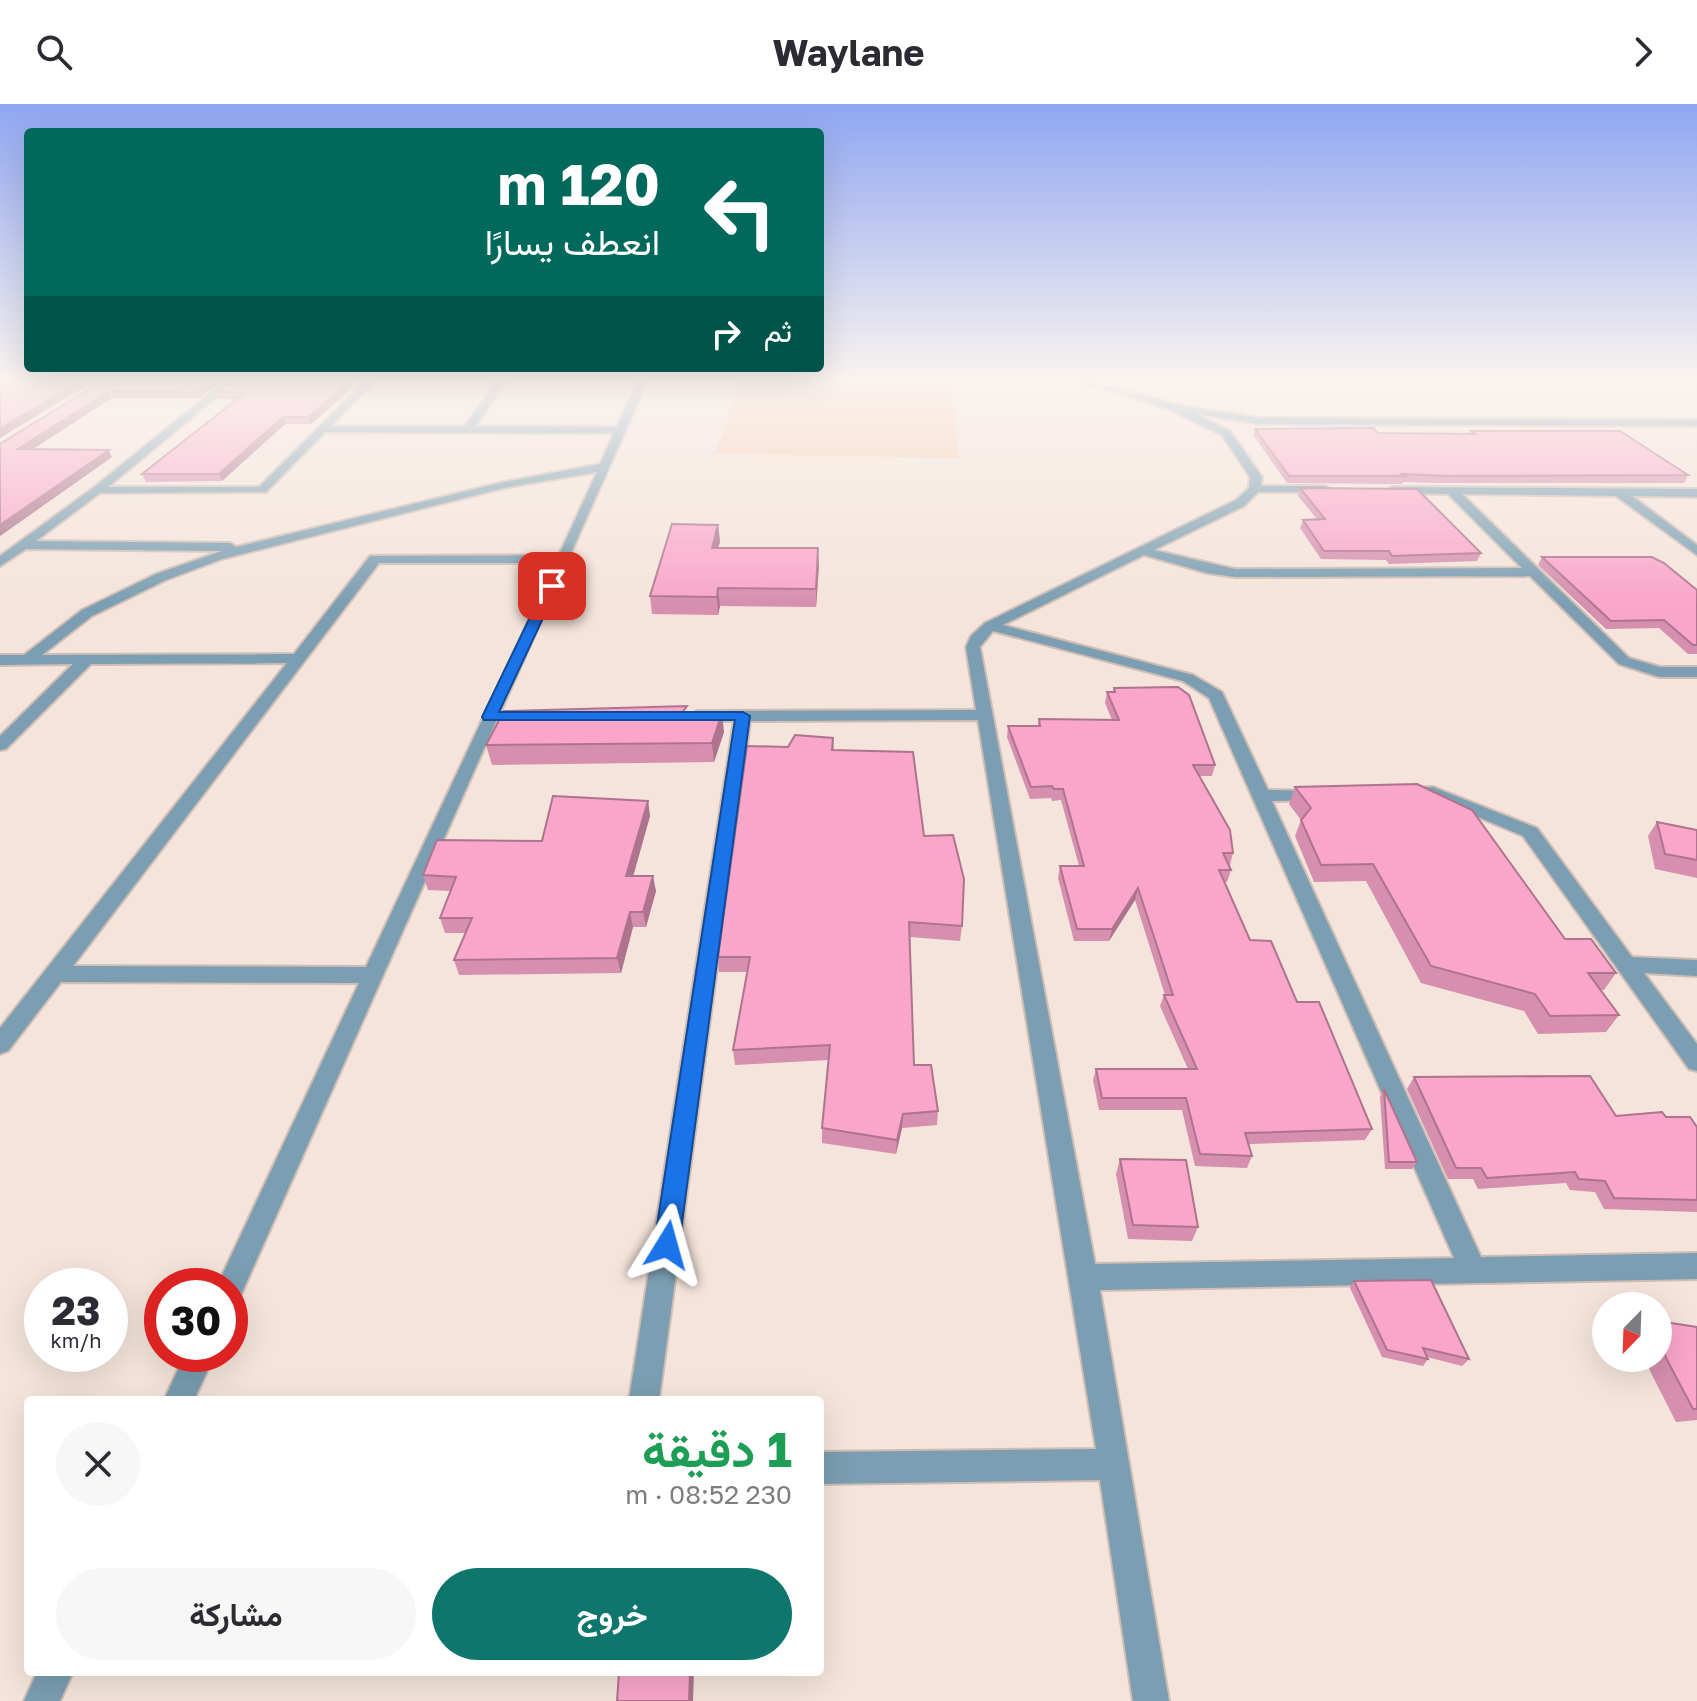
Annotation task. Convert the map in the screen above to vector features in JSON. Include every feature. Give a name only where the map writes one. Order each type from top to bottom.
[{"type":"street","points":[[0,562],[27,545],[138,457]]},
{"type":"street","points":[[97,490],[262,490],[296,457]]},
{"type":"street","points":[[239,1268],[372,975],[498,717],[609,457]]},
{"type":"street","points":[[1243,457],[1253,471],[1255,489]]},
{"type":"street","points":[[27,660],[87,613],[161,577],[254,547],[504,485],[604,467]]},
{"type":"street","points":[[1151,1701],[1084,1277],[973,647],[976,639],[990,626],[1240,503],[1255,489],[1345,489]]},
{"type":"street","points":[[1375,490],[1697,493]]},
{"type":"street","points":[[1451,490],[1624,661],[1659,672],[1697,672]]},
{"type":"street","points":[[1619,492],[1697,551]]},
{"type":"street","points":[[27,545],[254,547]]},
{"type":"street","points":[[1142,551],[1207,569],[1235,573],[1533,572]]},
{"type":"street","points":[[0,1045],[375,559],[564,559]]},
{"type":"street","points":[[990,626],[1188,678],[1208,688],[1221,701],[1473,1270]]},
{"type":"street","points":[[0,660],[299,658]]},
{"type":"street","points":[[0,745],[85,661]]},
{"type":"street","points":[[680,716],[985,715]]},
{"type":"street","points":[[645,1396],[743,716]]},
{"type":"street","points":[[1387,793],[1433,792],[1530,832],[1697,1062]]},
{"type":"street","points":[[1262,796],[1340,794]]},
{"type":"street","points":[[1626,964],[1697,968]]},
{"type":"street","points":[[55,974],[372,975]]},
{"type":"street","points":[[1084,1277],[1697,1266]]},
{"type":"street","points":[[181,1396],[192,1372]]},
{"type":"street","points":[[824,1468],[1114,1464]]},
{"type":"street","points":[[42,1701],[53,1676]]},
{"type":"shaded area","points":[[869,457],[959,457],[959,458]]},
{"type":"building","points":[[0,457],[100,457],[0,525]]},
{"type":"building","points":[[164,457],[239,457],[219,474],[142,474]]},
{"type":"building","points":[[1275,457],[1659,457],[1688,475],[1402,474],[1405,476],[1289,476]]},
{"type":"building","points":[[1300,488],[1417,489],[1481,553],[1392,556],[1389,551],[1324,551],[1303,520],[1325,519]]},
{"type":"building","points":[[672,524],[718,525],[712,548],[818,548],[816,589],[718,588],[717,597],[650,596]]},
{"type":"building","points":[[1542,557],[1652,557],[1664,563],[1697,590],[1697,645],[1693,645],[1664,620],[1611,621]]},
{"type":"building","points":[[1178,687],[1189,695],[1215,765],[1193,765],[1230,830],[1233,853],[1223,853],[1231,870],[1219,870],[1250,940],[1271,941],[1297,1002],[1319,1002],[1372,1129],[1245,1133],[1252,1156],[1200,1154],[1186,1098],[1102,1098],[1096,1069],[1197,1069],[1164,995],[1173,995],[1138,888],[1112,929],[1077,929],[1060,866],[1084,866],[1063,789],[1031,787],[1008,726],[1040,726],[1039,719],[1119,720],[1107,692],[1115,692],[1114,688]]},
{"type":"building","points":[[687,706],[682,713],[722,713],[712,743],[486,745],[504,711]]},
{"type":"building","points":[[795,735],[833,738],[832,750],[913,752],[924,836],[953,835],[964,879],[962,926],[909,922],[914,1065],[931,1065],[938,1111],[903,1114],[897,1140],[822,1128],[830,1045],[733,1050],[750,957],[718,957],[747,746],[788,747]]},
{"type":"building","points":[[1417,784],[1472,810],[1565,939],[1591,939],[1616,973],[1588,973],[1619,1015],[1550,1016],[1535,994],[1431,966],[1373,864],[1321,865],[1301,820],[1311,808],[1295,787]]},
{"type":"building","points":[[553,796],[648,801],[626,876],[653,876],[643,912],[630,912],[617,958],[454,960],[472,918],[440,918],[456,877],[423,875],[437,840],[542,841]]},
{"type":"building","points":[[1657,822],[1697,830],[1697,860],[1665,854]]},
{"type":"building","points":[[1590,1076],[1616,1116],[1662,1112],[1666,1117],[1690,1117],[1697,1127],[1697,1200],[1614,1198],[1605,1181],[1579,1179],[1575,1172],[1487,1178],[1481,1168],[1456,1168],[1414,1077]]},
{"type":"building","points":[[1384,1089],[1417,1162],[1389,1162]]},
{"type":"building","points":[[1120,1159],[1186,1160],[1198,1227],[1133,1225]]},
{"type":"building","points":[[1431,1280],[1469,1359],[1423,1348],[1428,1359],[1387,1350],[1354,1281]]},
{"type":"building","points":[[1672,1323],[1697,1327],[1697,1409],[1693,1409],[1672,1369]]},
{"type":"building","points":[[619,1676],[690,1676],[689,1701],[617,1701]]},
{"type":"route","points":[[552,586],[490,717],[743,716],[667,1245]]}]
